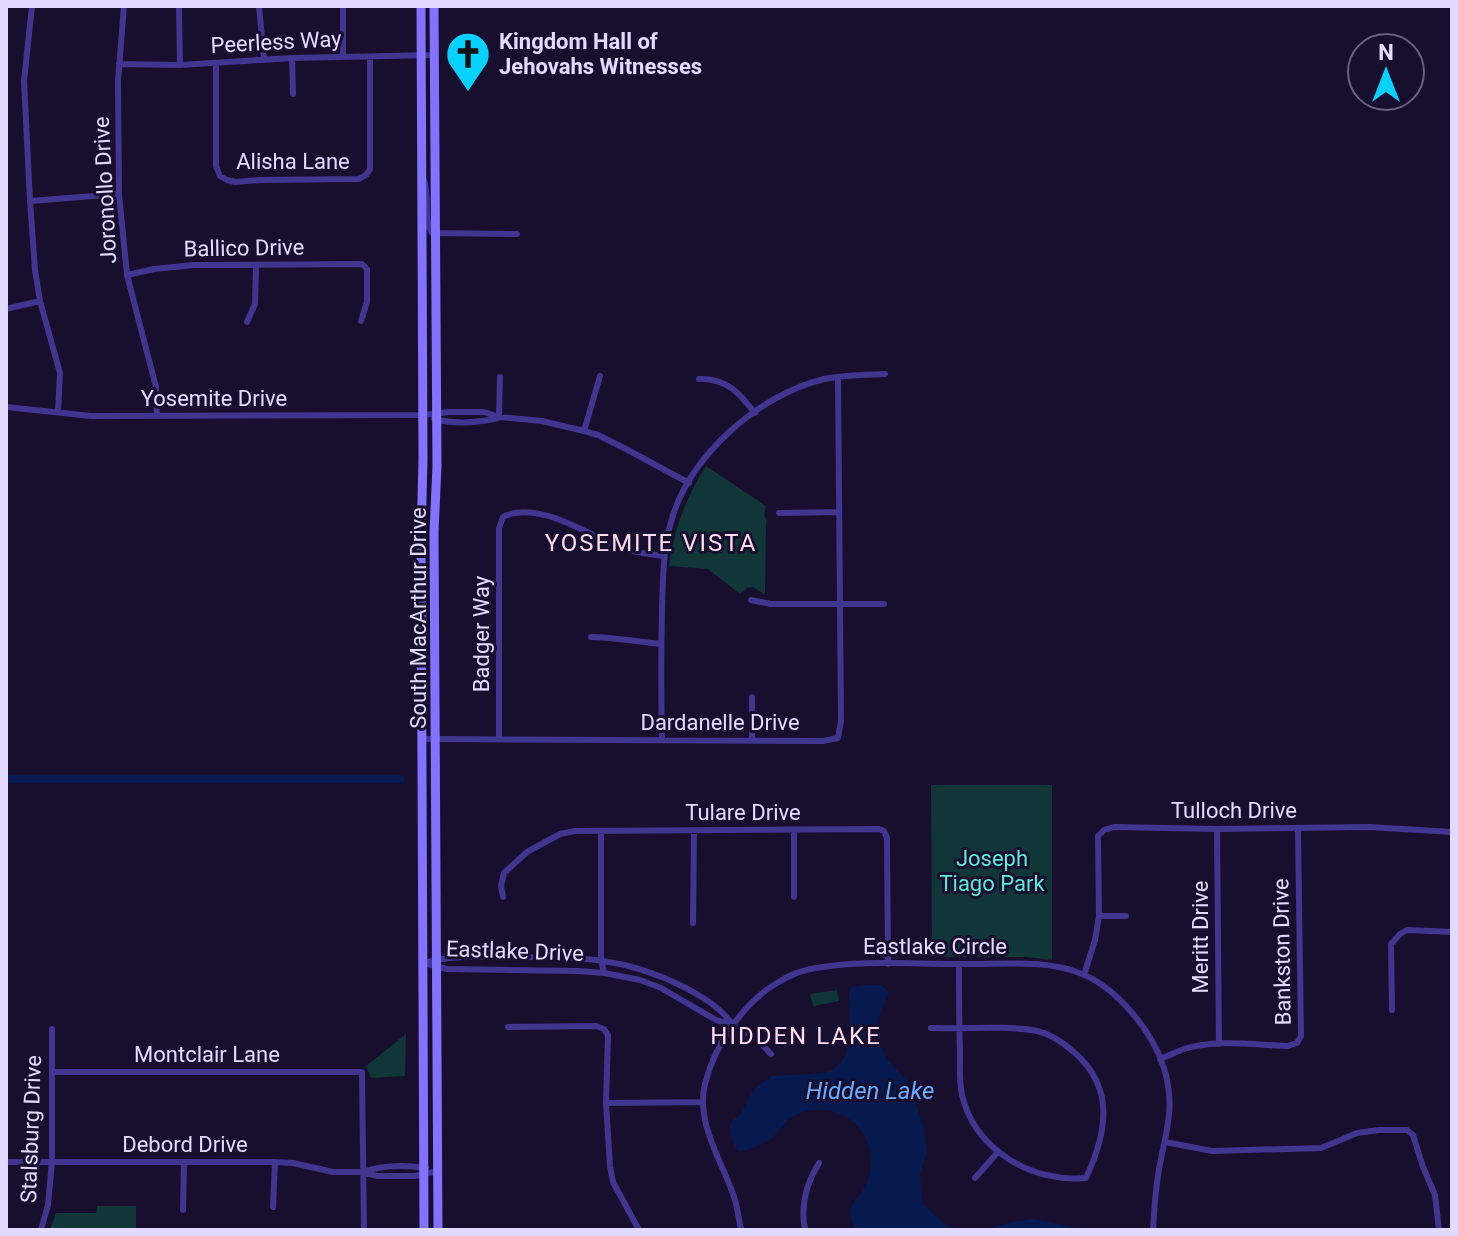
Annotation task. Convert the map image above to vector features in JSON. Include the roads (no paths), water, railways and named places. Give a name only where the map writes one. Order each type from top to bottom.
[{"type":"main road","name":"South MacArthur Drive","points":[[421,6],[424,1230]]},
{"type":"main road","name":"South MacArthur Drive","points":[[434,6],[438,1230]]},
{"type":"street","points":[[32,6],[24,81],[30,201],[40,301],[60,373],[58,412]]},
{"type":"street","name":"Joronollo Drive","points":[[124,6],[119,64],[119,194],[127,275],[156,387],[157,416]]},
{"type":"street","points":[[179,6],[180,65]]},
{"type":"street","points":[[259,6],[264,60]]},
{"type":"street","points":[[343,6],[343,57]]},
{"type":"street","name":"Peerless Way","points":[[119,64],[180,65],[292,58],[435,55]]},
{"type":"street","name":"Alisha Lane","points":[[216,63],[216,166],[220,176],[235,182],[359,179],[370,169],[370,57]]},
{"type":"street","points":[[292,58],[293,94]]},
{"type":"street","points":[[422,174],[428,193],[428,228],[435,235],[517,234]]},
{"type":"street","points":[[30,201],[119,194]]},
{"type":"street","name":"Ballico Drive","points":[[127,275],[194,265],[362,264],[367,269],[367,302],[361,321]]},
{"type":"street","points":[[247,322],[255,304],[256,266]]},
{"type":"street","points":[[6,309],[40,301]]},
{"type":"street","points":[[662,740],[664,556],[671,521],[689,483],[703,461],[732,428],[784,394],[821,380],[885,374]]},
{"type":"street","points":[[584,431],[600,376]]},
{"type":"street","points":[[499,417],[500,377]]},
{"type":"street","points":[[838,377],[840,603]]},
{"type":"street","points":[[699,379],[728,384],[755,413]]},
{"type":"street","name":"Yosemite Drive","points":[[6,407],[91,416],[423,415],[447,421],[483,421],[499,417],[542,421],[598,435],[689,483]]},
{"type":"street","name":"Badger Way","points":[[499,739],[500,521],[508,514],[522,512],[543,515],[557,518],[623,548],[664,556]]},
{"type":"street","points":[[779,513],[839,512]]},
{"type":"street","points":[[751,600],[771,604],[884,604]]},
{"type":"street","name":"Dardanelle Drive","points":[[422,739],[823,741],[838,738],[841,721],[840,603]]},
{"type":"street","points":[[591,637],[661,644]]},
{"type":"street","points":[[752,697],[752,740]]},
{"type":"street","name":"Tulloch Drive","points":[[1099,916],[1098,836],[1114,827],[1369,827],[1452,832]]},
{"type":"street","name":"Bankston Drive","points":[[1219,1044],[1288,1046],[1297,1043],[1301,1036],[1298,828]]},
{"type":"street","name":"Tulare Drive","points":[[503,897],[501,886],[504,873],[527,852],[560,834],[575,831],[879,829],[884,831],[887,838],[888,964]]},
{"type":"street","name":"Meritt Drive","points":[[1217,829],[1219,1044]]},
{"type":"street","points":[[794,830],[794,897]]},
{"type":"street","points":[[601,831],[601,959],[604,973]]},
{"type":"street","points":[[693,923],[694,831]]},
{"type":"street","points":[[1084,975],[1099,916],[1126,916]]},
{"type":"street","points":[[1392,1010],[1391,944],[1407,930],[1452,932]]},
{"type":"street","name":"Eastlake Drive","points":[[423,963],[437,963],[447,957],[601,959],[665,977],[722,1010],[733,1025]]},
{"type":"street","name":"Eastlake Drive","points":[[437,963],[447,969],[538,969],[604,973],[630,978],[661,988],[716,1020],[733,1025],[757,1039],[771,1054]]},
{"type":"street","name":"Eastlake Circle","points":[[741,1230],[735,1200],[707,1126],[703,1102],[705,1085],[721,1043],[748,1005],[761,993],[792,975],[813,968],[839,965],[888,964],[1038,965],[1067,969],[1084,975],[1113,994],[1134,1015],[1160,1059],[1169,1099],[1153,1230]]},
{"type":"street","points":[[931,1028],[959,1029],[1018,1029],[1041,1031],[1080,1058],[1100,1092],[1104,1114],[1102,1134],[1086,1178],[1036,1173],[1009,1161],[985,1140],[973,1122],[960,1083],[959,1029],[959,964]]},
{"type":"street","points":[[508,1027],[596,1026],[604,1029],[609,1039],[606,1103],[610,1166],[613,1182],[639,1230]]},
{"type":"street","name":"Stalsburg Drive","points":[[41,1230],[48,1205],[52,1162],[52,1029]]},
{"type":"street","points":[[1160,1059],[1183,1050],[1219,1044]]},
{"type":"street","name":"Montclair Lane","points":[[52,1072],[362,1072],[363,1172]]},
{"type":"street","points":[[606,1103],[703,1102]]},
{"type":"street","points":[[1165,1142],[1212,1151],[1321,1148],[1357,1133],[1407,1130],[1413,1135],[1435,1195],[1439,1230]]},
{"type":"street","points":[[975,1178],[998,1152]]},
{"type":"street","name":"Debord Drive","points":[[6,1162],[275,1162],[333,1172],[363,1172],[378,1167],[438,1171]]},
{"type":"street","points":[[183,1210],[184,1162]]},
{"type":"street","points":[[273,1207],[275,1162]]},
{"type":"street","points":[[805,1230],[802,1217],[804,1195],[819,1163]]},
{"type":"street","points":[[363,1172],[364,1230]]},
{"type":"water","name":"Hidden Lake","points":[[862,985],[881,985],[888,991],[877,1031],[887,1059],[910,1084],[923,1126],[927,1152],[920,1174],[923,1204],[948,1226],[959,1230],[856,1230],[850,1211],[869,1178],[871,1156],[862,1131],[839,1113],[825,1110],[802,1112],[788,1120],[769,1140],[746,1150],[738,1151],[732,1141],[732,1121],[741,1113],[755,1089],[770,1076],[821,1073],[841,1062],[849,1040],[849,991]]},
{"type":"water","points":[[1035,1219],[1088,1230],[987,1230]]},
{"type":"waterway","points":[[6,779],[401,779]]},
{"type":"place","name":"Kingdom Hall of Jehovahs Witnesses","points":[[468,93]]},
{"type":"district","name":"YOSEMITE VISTA","points":[[651,543]]},
{"type":"district","name":"HIDDEN LAKE","points":[[796,1036]]},
{"type":"park label","name":"Joseph Tiago Park","points":[[992,870]]}]
